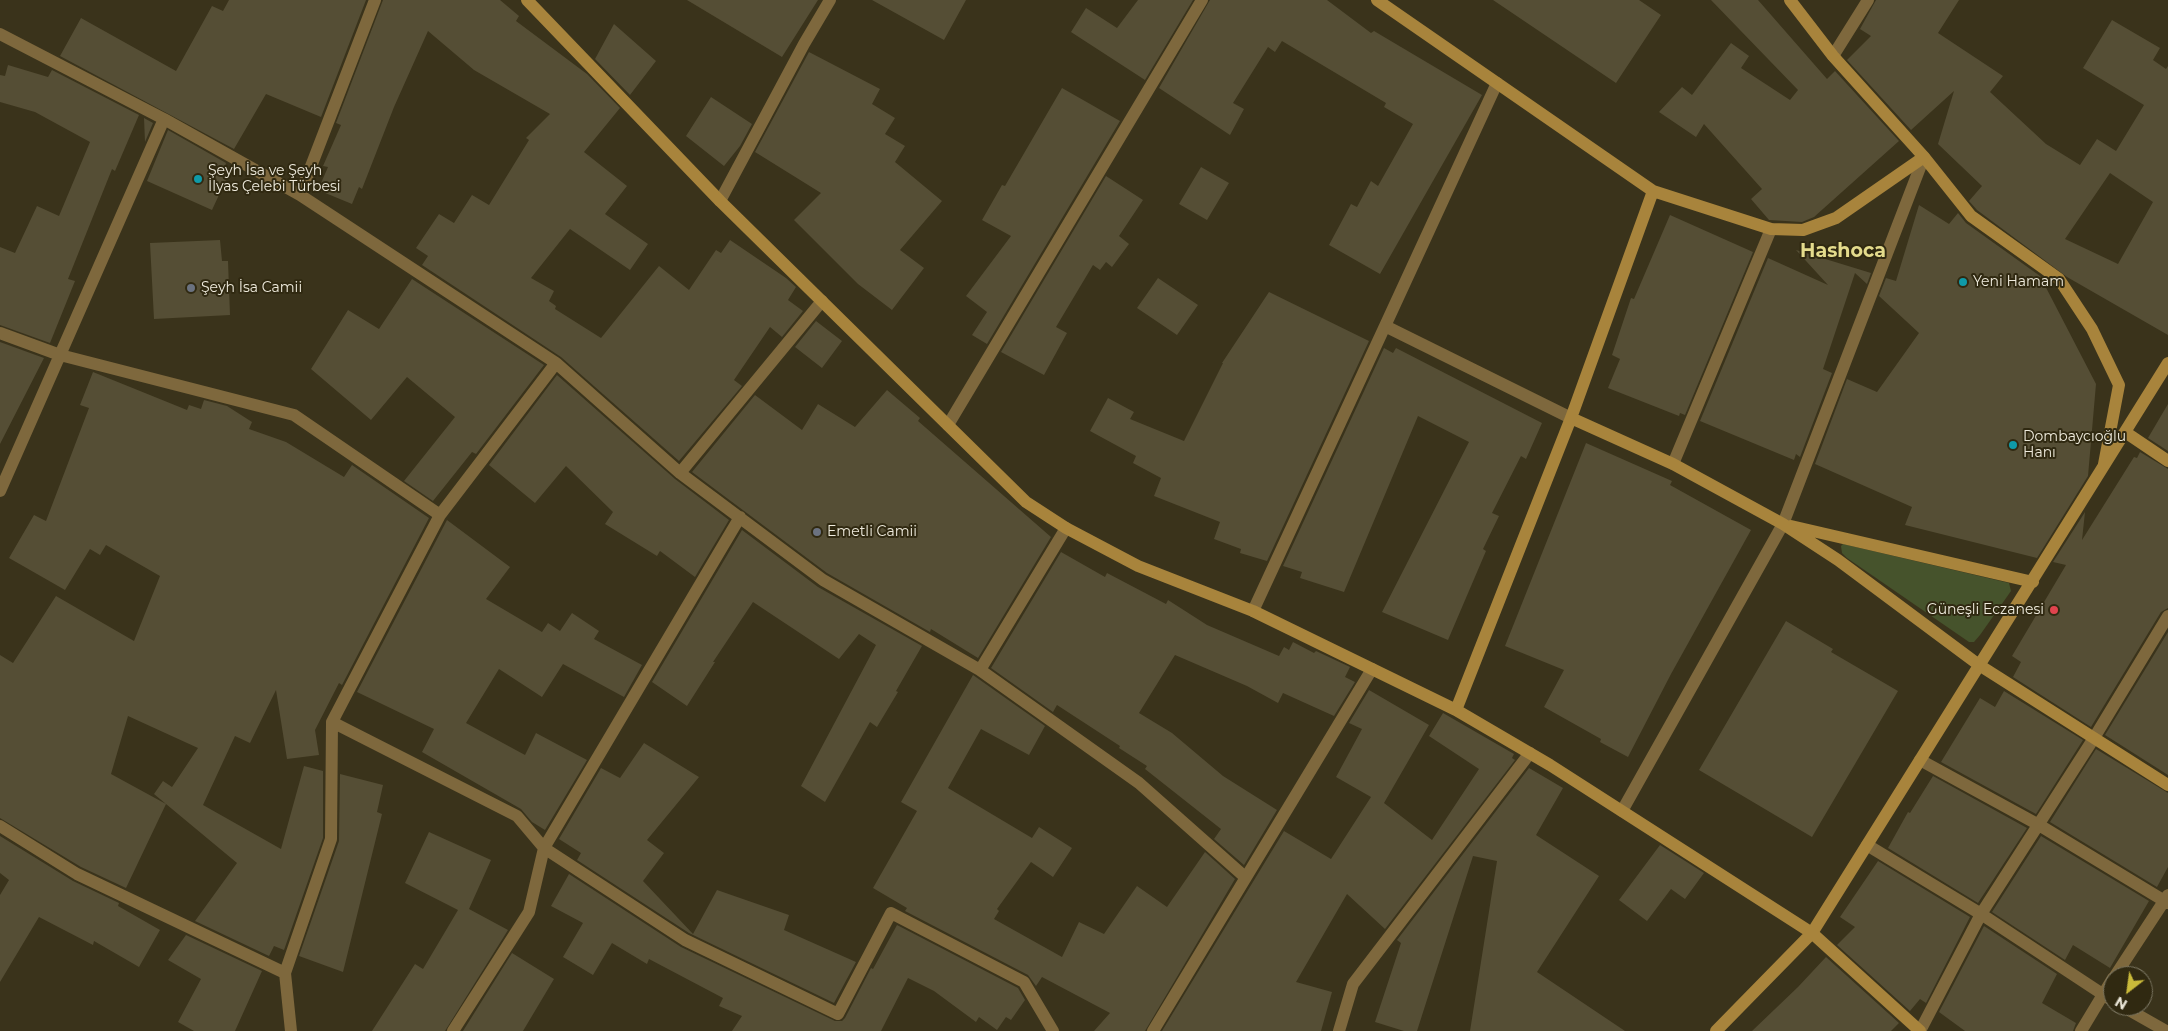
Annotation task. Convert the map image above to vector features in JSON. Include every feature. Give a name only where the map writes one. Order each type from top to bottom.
[{"type":"street","points":[[300,195],[375,0]]},
{"type":"street","points":[[527,0],[720,200],[1026,502],[1066,528],[1138,566],[1253,611],[1456,710],[1530,753],[1812,933],[1920,1031],[1982,914],[2094,738],[2168,616]]},
{"type":"street","points":[[720,200],[804,44],[830,0]]},
{"type":"street","points":[[948,425],[1202,0]]},
{"type":"street","points":[[1377,0],[1654,190],[1771,229],[1803,230],[1836,218],[1924,157]]},
{"type":"street","points":[[1790,0],[1834,56],[1924,157],[1971,216],[2059,279],[2092,329],[2119,385],[2104,464]]},
{"type":"street","points":[[1834,56],[1868,0]]},
{"type":"street","points":[[0,34],[164,119],[300,195],[556,362],[680,473],[823,580],[980,670],[1139,783],[1245,877]]},
{"type":"street","points":[[1253,611],[1497,83]]},
{"type":"street","points":[[0,491],[164,119]]},
{"type":"street","points":[[1622,811],[1783,524],[1924,157]]},
{"type":"street","points":[[1456,710],[1571,418],[1654,190]]},
{"type":"street","points":[[1673,464],[1771,229]]},
{"type":"street","points":[[680,473],[822,300]]},
{"type":"street","points":[[1385,326],[1571,418],[1673,464],[1783,524],[1838,560],[1979,665],[2168,785]]},
{"type":"street","points":[[0,333],[60,355],[294,416],[440,515]]},
{"type":"street","points":[[291,1031],[285,974],[332,839],[332,722],[440,515],[556,362]]},
{"type":"street","points":[[1716,1031],[1812,933],[2033,582],[2168,363]]},
{"type":"street","points":[[2126,432],[2168,461]]},
{"type":"street","points":[[453,1031],[529,912],[544,848],[740,517]]},
{"type":"street","points":[[1783,524],[2033,582]]},
{"type":"street","points":[[980,670],[1066,528]]},
{"type":"street","points":[[1153,1031],[1372,669]]},
{"type":"street","points":[[332,722],[517,816],[544,848],[685,940],[838,1014],[891,913],[1024,982],[1053,1031]]},
{"type":"street","points":[[1338,1031],[1353,984],[1530,753]]},
{"type":"street","points":[[1920,760],[2039,825],[2167,900],[2122,966]]},
{"type":"street","points":[[0,826],[77,874],[285,974]]},
{"type":"street","points":[[1867,845],[1982,914],[2103,994]]},
{"type":"street","points":[[2081,1031],[2103,1003]]},
{"type":"street","points":[[2140,1016],[2166,1031]]},
{"type":"green space","points":[[1843,544],[2009,583],[2011,591],[1980,635],[1974,642],[1969,642],[1847,558],[1842,553],[1841,546]]},
{"type":"building","points":[[229,0],[366,0],[321,117],[266,94],[234,149],[60,56],[81,18],[176,71],[212,6],[223,11]]},
{"type":"building","points":[[383,0],[500,0],[519,16],[516,21],[587,74],[620,108],[584,152],[627,186],[605,214],[648,244],[630,270],[570,229],[531,278],[554,291],[549,301],[556,306],[555,309],[601,338],[659,266],[689,290],[716,250],[721,253],[730,240],[786,278],[796,287],[788,300],[803,311],[782,337],[770,327],[734,380],[742,386],[679,461],[561,357],[422,265],[428,256],[416,248],[439,214],[454,223],[472,195],[489,205],[529,140],[526,138],[550,114],[474,70],[428,31],[394,107],[362,189],[359,187],[352,204],[318,190],[328,167],[323,166],[341,125],[336,123]]},
{"type":"building","points":[[687,0],[818,0],[782,57]]},
{"type":"building","points":[[872,0],[966,0],[944,40]]},
{"type":"building","points":[[1138,0],[1193,0],[1145,80],[1071,32],[1086,8],[1117,28]]},
{"type":"building","points":[[1210,0],[1327,0],[1371,33],[1374,31],[1482,95],[1380,274],[1329,245],[1351,204],[1357,207],[1371,181],[1378,186],[1413,124],[1384,107],[1386,103],[1282,41],[1275,52],[1268,47],[1233,103],[1244,109],[1230,135],[1159,88]]},
{"type":"building","points":[[1493,0],[1639,0],[1661,15],[1616,83]]},
{"type":"building","points":[[1711,0],[1758,0],[1827,79],[1835,71],[1899,141],[1814,217],[1802,222],[1769,220],[1751,199],[1762,189],[1704,124],[1696,137],[1659,112],[1682,87],[1692,95],[1731,43],[1749,56],[1741,68],[1790,100],[1798,90]]},
{"type":"building","points":[[1876,0],[1959,0],[1938,33],[2003,76],[1990,92],[2046,144],[2080,165],[2097,139],[2116,151],[2144,105],[2083,68],[2112,20],[2160,48],[2153,60],[2166,69],[2168,66],[2168,335],[2067,277],[1977,210],[1969,201],[1982,186],[1938,144],[1954,91],[1911,130],[1847,60],[1871,36],[1860,29]],"holes":[[[2110,173],[2153,202],[2118,264],[2065,239]]]},
{"type":"building","points":[[614,24],[656,61],[630,95],[595,59]]},
{"type":"building","points":[[809,52],[880,89],[872,104],[895,118],[885,134],[905,146],[895,162],[942,201],[900,250],[924,268],[892,310],[858,284],[794,220],[821,193],[755,152]]},
{"type":"building","points":[[8,65],[48,77],[52,70],[139,115],[115,171],[112,169],[68,279],[75,281],[50,343],[0,325],[0,247],[15,253],[37,206],[59,216],[90,142],[35,112],[0,102],[0,75],[5,76]]},
{"type":"building","points":[[1062,88],[1120,121],[987,344],[972,335],[987,312],[966,296],[1011,236],[982,220],[1002,185],[1005,186]]},
{"type":"building","points":[[711,97],[752,124],[740,146],[724,166],[686,136]]},
{"type":"building","points":[[144,118],[153,123],[145,142]]},
{"type":"building","name":"Şeyh İsa ve Şeyh İlyas Çelebi Türbesi","points":[[168,130],[226,163],[225,166],[231,169],[212,210],[147,181]]},
{"type":"building","points":[[1201,167],[1229,183],[1207,220],[1179,204]]},
{"type":"building","points":[[1106,176],[1143,200],[1119,236],[1129,244],[1112,267],[1106,262],[1100,270],[1093,265],[1056,327],[1067,333],[1044,375],[1001,352]]},
{"type":"building","points":[[1919,205],[1949,224],[1958,213],[1966,223],[2040,276],[2096,384],[2088,476],[2037,558],[1905,525],[1912,507],[1815,464],[1847,379],[1877,392],[1919,333],[1879,296],[1886,278],[1896,281]]},
{"type":"building","points":[[1670,215],[1753,252],[1685,415],[1680,413],[1679,416],[1608,388],[1620,359],[1612,355],[1631,298],[1634,299]]},
{"type":"building","name":"Şeyh İsa Camii","points":[[220,240],[222,261],[228,261],[230,315],[154,319],[150,243]]},
{"type":"building","points":[[1796,250],[1871,273],[1867,284],[1855,273],[1823,369],[1832,373],[1800,457],[1796,454],[1794,460],[1700,421],[1768,258],[1828,285]]},
{"type":"building","points":[[1158,278],[1198,305],[1177,335],[1137,308]]},
{"type":"building","points":[[412,279],[544,365],[476,454],[472,452],[433,501],[404,481],[455,417],[407,377],[371,420],[311,369],[348,310],[379,329]]},
{"type":"building","points":[[1269,292],[1369,341],[1267,561],[1240,553],[1241,549],[1214,539],[1220,522],[1154,496],[1161,478],[1133,463],[1136,456],[1090,431],[1108,398],[1134,412],[1130,419],[1184,441],[1222,363]]},
{"type":"building","points":[[816,321],[842,341],[822,368],[795,347]]},
{"type":"building","points":[[0,342],[44,358],[0,444]]},
{"type":"building","points":[[1384,348],[1393,353],[1396,348],[1542,423],[1526,459],[1521,456],[1492,513],[1499,516],[1483,549],[1486,551],[1448,640],[1382,612],[1469,442],[1418,416],[1344,592],[1300,578],[1302,572],[1283,566]]},
{"type":"building","points":[[93,372],[187,410],[189,405],[201,409],[204,400],[227,406],[252,422],[249,429],[286,442],[344,477],[352,465],[429,518],[342,685],[339,683],[315,730],[319,755],[287,759],[276,690],[250,743],[235,736],[203,805],[281,849],[304,766],[323,771],[323,838],[284,950],[274,946],[269,956],[195,921],[237,863],[166,804],[126,888],[81,867],[0,818],[0,655],[13,663],[56,596],[134,641],[160,576],[106,545],[100,555],[90,549],[65,590],[9,558],[34,515],[46,521],[89,408],[80,405]],"holes":[[[128,716],[198,748],[172,787],[163,781],[154,794],[166,804],[111,774]]]},
{"type":"building","points":[[557,375],[675,479],[729,520],[695,577],[660,551],[657,556],[605,524],[613,512],[566,466],[535,503],[489,465]]},
{"type":"building","points":[[887,390],[920,418],[918,421],[1051,537],[978,658],[931,629],[930,632],[827,573],[692,472],[755,395],[802,430],[818,404],[855,427]]},
{"type":"building","points":[[2168,404],[2168,451],[2148,438]]},
{"type":"building","points":[[1586,443],[1672,481],[1670,485],[1751,530],[1671,674],[1628,757],[1600,742],[1601,739],[1544,707],[1564,670],[1505,646]]},
{"type":"building","points":[[2140,452],[2168,469],[2168,608],[2161,612],[2091,727],[2013,677],[2021,662],[2012,656],[2066,565],[2053,562],[2085,512],[2082,540],[2134,457],[2137,458]]},
{"type":"building","points":[[447,520],[510,567],[486,599],[542,632],[548,623],[560,631],[572,613],[599,631],[594,639],[642,665],[624,697],[563,664],[542,697],[499,669],[466,723],[525,755],[536,733],[587,760],[545,830],[532,822],[521,809],[422,752],[434,729],[357,692]]},
{"type":"building","points":[[742,530],[818,587],[922,646],[877,727],[870,722],[825,802],[801,786],[876,645],[859,634],[839,659],[753,602],[713,662],[715,662],[687,706],[652,682]]},
{"type":"building","points":[[1061,552],[1105,577],[1107,573],[1166,604],[1168,600],[1207,625],[1279,656],[1284,647],[1289,650],[1293,642],[1314,653],[1316,651],[1350,667],[1345,677],[1355,682],[1334,716],[1283,693],[1278,703],[1247,686],[1175,655],[1139,713],[1172,733],[1223,776],[1277,810],[1244,865],[1214,839],[1221,829],[1145,769],[1147,766],[1057,705],[1053,712],[991,668]]},
{"type":"building","points":[[1786,621],[1833,649],[1831,652],[1898,691],[1812,837],[1699,770]]},
{"type":"building","points":[[2168,632],[2168,775],[2105,735]]},
{"type":"building","points":[[973,675],[1045,726],[1029,755],[981,729],[948,788],[1032,838],[1039,827],[1072,848],[1053,877],[1031,862],[997,909],[999,911],[994,919],[1062,957],[1079,922],[1104,934],[1137,886],[1167,907],[1205,852],[1235,879],[1145,1031],[1094,1031],[1110,1013],[1042,977],[1036,986],[1028,975],[905,911],[907,908],[873,888],[917,811],[901,802]]},
{"type":"building","points":[[1369,690],[1429,725],[1384,803],[1432,840],[1479,769],[1429,736],[1443,713],[1514,754],[1512,758],[1515,760],[1385,929],[1347,894],[1296,982],[1332,992],[1321,1031],[1162,1031],[1284,831],[1331,859],[1371,797],[1336,777],[1362,729],[1349,723]]},
{"type":"building","points":[[2004,691],[2083,740],[2036,814],[1941,762],[1980,698],[1995,707]]},
{"type":"building","points":[[644,743],[699,777],[647,840],[664,853],[643,881],[693,934],[717,890],[789,915],[784,930],[856,962],[834,1003],[689,933],[577,860],[581,853],[559,839],[601,768],[620,778]]},
{"type":"building","points":[[2096,749],[2168,793],[2168,867],[2157,887],[2050,822]]},
{"type":"building","points":[[1529,768],[1563,788],[1536,835],[1599,876],[1537,972],[1625,1031],[1470,1031],[1497,861],[1473,856],[1417,1031],[1404,1031],[1375,1022],[1401,943],[1397,940]]},
{"type":"building","points":[[340,774],[383,785],[377,812],[382,814],[343,972],[299,956],[339,841]]},
{"type":"building","points":[[1933,776],[2027,828],[1978,903],[1888,848],[1908,812],[1910,813]]},
{"type":"building","points":[[429,832],[491,860],[469,909],[508,930],[445,1031],[372,1031],[415,964],[423,969],[458,910],[405,883]]},
{"type":"building","points":[[0,836],[73,881],[119,903],[118,906],[160,930],[139,967],[94,941],[93,945],[39,917],[0,982],[0,895],[9,880],[0,873]]},
{"type":"building","points":[[2041,836],[2149,901],[2111,966],[2107,966],[2073,945],[2065,960],[1992,912]]},
{"type":"building","points":[[1660,845],[1704,873],[1685,899],[1671,889],[1647,921],[1619,900]]},
{"type":"building","points":[[1878,861],[1970,917],[1926,1003],[1920,999],[1910,1011],[1837,945],[1855,927],[1840,917]]},
{"type":"building","points":[[569,874],[681,947],[835,1021],[842,1021],[845,1018],[871,968],[873,969],[897,925],[1018,988],[1025,1000],[1011,1020],[1006,1017],[997,1030],[979,1017],[976,1022],[934,991],[908,978],[881,1031],[732,1031],[742,1016],[719,1006],[723,998],[649,959],[647,964],[612,943],[593,975],[563,957],[583,923],[551,906]]},
{"type":"building","points":[[1984,926],[2057,974],[2042,1003],[2076,1023],[2073,1031],[1965,1031],[1939,1012]]},
{"type":"building","points":[[186,935],[262,971],[235,1031],[194,1031],[178,1022],[201,979],[168,960]]},
{"type":"building","points":[[512,953],[554,979],[523,1031],[463,1031]]},
{"type":"building","points":[[1826,957],[1899,1023],[1891,1031],[1752,1031],[1798,987]]},
{"type":"place","name":"Şeyh İsa ve Şeyh İlyas Çelebi Türbesi","points":[[198,179]]},
{"type":"place","name":"Yeni Hamam","points":[[1963,282]]},
{"type":"place","name":"Şeyh İsa Camii","points":[[191,288]]},
{"type":"place","name":"Dombaycıoğlu Hanı","points":[[2013,445]]},
{"type":"place","name":"Emetli Camii","points":[[817,532]]},
{"type":"place","name":"Güneşli Eczanesi","points":[[2054,610]]},
{"type":"district","name":"Hashoca","points":[[1843,251]]}]
